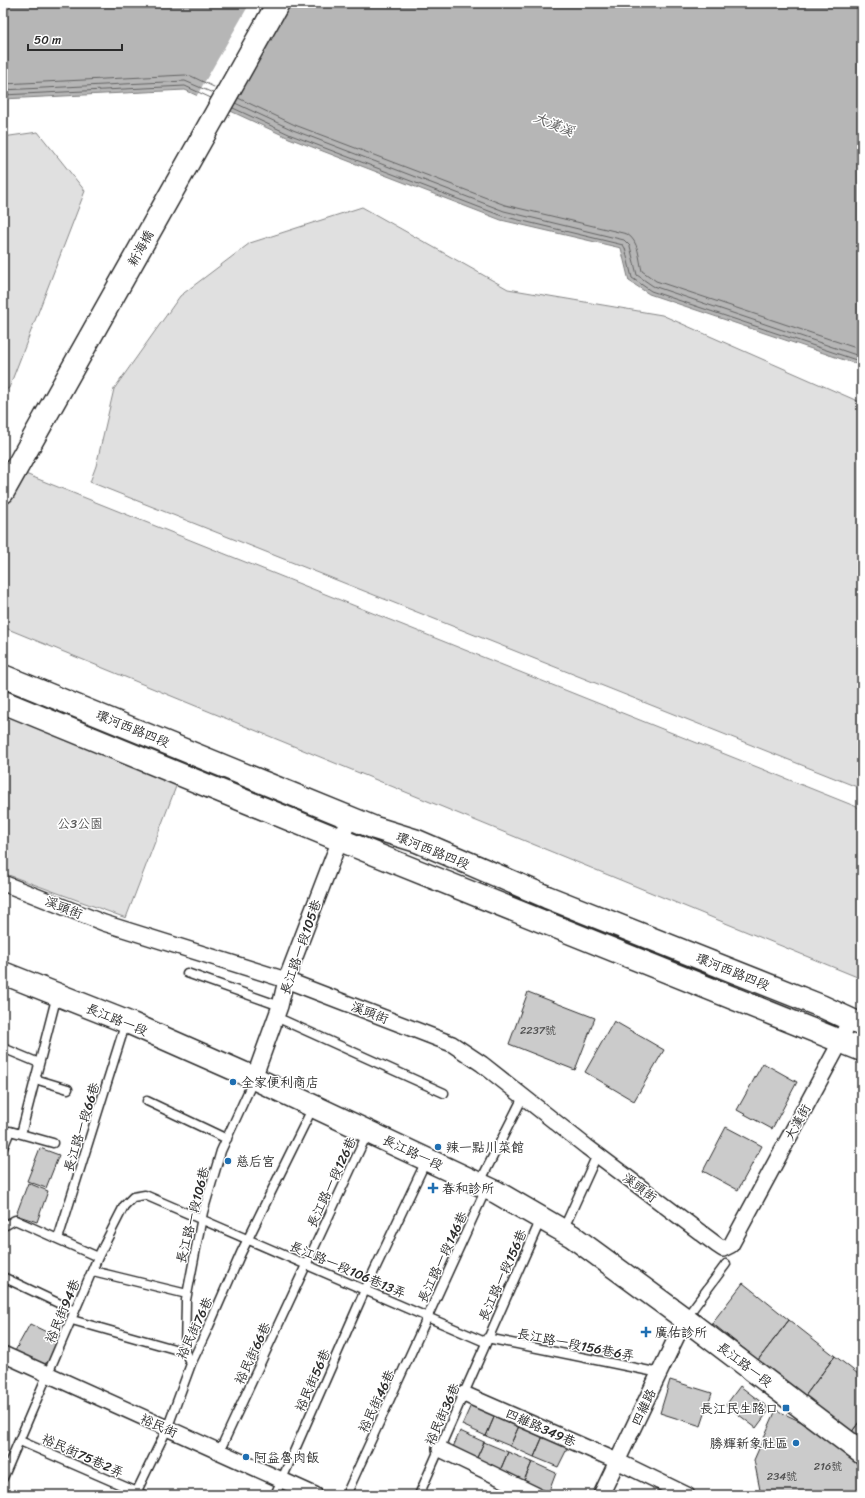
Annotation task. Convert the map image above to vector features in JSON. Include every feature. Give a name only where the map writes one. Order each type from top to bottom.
[{"type":"street","name":"新海橋","points":[[3,467],[266,3]]},
{"type":"street","name":"新海橋","points":[[3,492],[278,3]]},
{"type":"street","name":"環河西路四段","points":[[3,676],[375,828],[417,841],[547,897],[821,1006],[855,1022]]},
{"type":"street","name":"環河西路四段","points":[[3,702],[340,840],[862,1050]]},
{"type":"street","name":"長江路一段105巷","points":[[254,1078],[278,1012],[286,980],[340,840],[350,818]]},
{"type":"street","name":"溪頭街","points":[[3,883],[104,923],[286,980],[452,1044],[482,1064],[597,1155],[692,1226]]},
{"type":"street","name":"長江路一段","points":[[3,974],[126,1022],[254,1078],[484,1185],[563,1231],[686,1319],[862,1454]]},
{"type":"street","name":"大漢街","points":[[692,1226],[723,1248],[731,1245],[842,1041],[855,1022]]},
{"type":"street","name":"四維路","points":[[601,1495],[686,1319]]},
{"type":"street","name":"裕民街","points":[[3,1354],[315,1495]]},
{"type":"street","name":"四維路349巷","points":[[464,1394],[617,1461],[686,1495]]},
{"type":"street","points":[[440,1449],[536,1495]]},
{"type":"lane","points":[[187,973],[278,1012],[444,1093]]},
{"type":"lane","points":[[21,1134],[57,995]]},
{"type":"lane","name":"長江路一段66巷","points":[[58,1239],[126,1022]]},
{"type":"lane","points":[[3,1048],[40,1063]]},
{"type":"lane","name":"長江路一段106巷","points":[[191,1364],[185,1352],[187,1294],[202,1218],[221,1151],[254,1078]]},
{"type":"lane","points":[[35,1079],[68,1089]]},
{"type":"lane","name":"長江路一段146巷","points":[[428,1316],[523,1097]]},
{"type":"lane","points":[[147,1101],[227,1139]]},
{"type":"lane","name":"裕民街76巷","points":[[138,1494],[167,1429],[191,1364],[247,1238],[313,1106]]},
{"type":"lane","points":[[3,1148],[6,1129],[52,1143]]},
{"type":"lane","name":"長江路一段126巷","points":[[307,1264],[368,1131]]},
{"type":"lane","points":[[563,1231],[597,1155]]},
{"type":"lane","name":"裕民街56巷","points":[[275,1495],[365,1290],[427,1158]]},
{"type":"lane","name":"裕民街94巷","points":[[3,1478],[98,1257],[124,1206],[133,1197],[146,1195],[202,1218]]},
{"type":"lane","name":"長江路一段106巷13弄","points":[[202,1218],[365,1290],[486,1340]]},
{"type":"lane","name":"長江路一段156巷","points":[[486,1340],[541,1218]]},
{"type":"lane","points":[[3,1224],[6,1225],[15,1220],[98,1257]]},
{"type":"lane","name":"裕民街66巷","points":[[219,1452],[307,1264]]},
{"type":"lane","points":[[686,1319],[726,1264]]},
{"type":"lane","points":[[93,1271],[187,1294]]},
{"type":"lane","points":[[3,1277],[76,1311]]},
{"type":"lane","name":"裕民街46巷","points":[[346,1495],[428,1316]]},
{"type":"lane","points":[[72,1320],[185,1352]]},
{"type":"lane","name":"長江路一段156巷6弄","points":[[486,1340],[660,1373]]},
{"type":"lane","name":"裕民街36巷","points":[[419,1495],[464,1394],[486,1340]]},
{"type":"lane","name":"裕民街75巷2弄","points":[[20,1441],[138,1494]]},
{"type":"green space","points":[[38,132],[85,191],[9,388],[3,392],[3,137]]},
{"type":"green space","points":[[362,207],[508,289],[662,315],[862,403],[862,789],[90,482],[96,466],[114,389],[180,296],[250,243]]},
{"type":"green space","points":[[3,465],[862,809],[862,979],[3,627]]},
{"type":"green space","name":"公3公園","points":[[3,713],[177,784],[126,918],[3,873]]},
{"type":"water","name":"大漢溪","points":[[3,3],[862,3],[862,366],[649,294],[629,281],[621,248],[501,220],[289,138],[185,90],[3,99]]},
{"type":"pier","points":[[250,3],[289,3],[227,112],[196,97]]},
{"type":"building","points":[[528,992],[595,1018],[575,1070],[509,1044]]},
{"type":"building","points":[[614,1021],[664,1050],[634,1101],[585,1072]]},
{"type":"building","points":[[763,1063],[797,1082],[772,1129],[737,1110]]},
{"type":"building","points":[[726,1127],[762,1146],[738,1190],[703,1171]]},
{"type":"building","points":[[40,1148],[59,1155],[46,1188],[27,1181]]},
{"type":"building","points":[[28,1183],[48,1191],[37,1222],[16,1215]]},
{"type":"building","points":[[743,1283],[789,1320],[758,1360],[712,1323]]},
{"type":"building","points":[[789,1320],[835,1356],[805,1396],[758,1360]]},
{"type":"building","points":[[30,1324],[61,1339],[51,1361],[41,1365],[15,1351]]},
{"type":"building","points":[[835,1356],[862,1377],[862,1418],[851,1433],[805,1396]]},
{"type":"building","points":[[670,1380],[712,1393],[701,1426],[660,1413]]},
{"type":"building","points":[[740,1386],[770,1409],[756,1428],[726,1405]]},
{"type":"building","points":[[471,1405],[495,1415],[486,1436],[462,1425]]},
{"type":"building","name":"勝輝新象社區","points":[[776,1410],[810,1426],[862,1468],[862,1495],[761,1495],[754,1460]]},
{"type":"building","points":[[495,1415],[519,1426],[510,1446],[486,1436]]},
{"type":"building","points":[[862,1418],[862,1441],[851,1433]]},
{"type":"building","points":[[519,1426],[543,1436],[534,1457],[510,1446]]},
{"type":"building","points":[[460,1431],[484,1442],[475,1462],[451,1452]]},
{"type":"building","points":[[543,1436],[568,1447],[558,1467],[534,1457]]},
{"type":"building","points":[[484,1442],[508,1452],[499,1473],[475,1462]]},
{"type":"building","points":[[508,1452],[532,1462],[523,1483],[499,1473]]},
{"type":"building","points":[[532,1462],[556,1473],[548,1494],[523,1483]]},
{"type":"place","name":"全家便利商店","points":[[233,1082]]},
{"type":"place","name":"辣一點川菜館","points":[[438,1147]]},
{"type":"place","name":"慈后宮","points":[[228,1161]]},
{"type":"place","name":"春和診所","points":[[433,1188]]},
{"type":"place","name":"廣佑診所","points":[[646,1332]]},
{"type":"place","name":"長江民生路口","points":[[786,1408]]},
{"type":"place","name":"勝輝新象社區","points":[[796,1443]]},
{"type":"place","name":"阿益魯肉飯","points":[[246,1457]]}]
